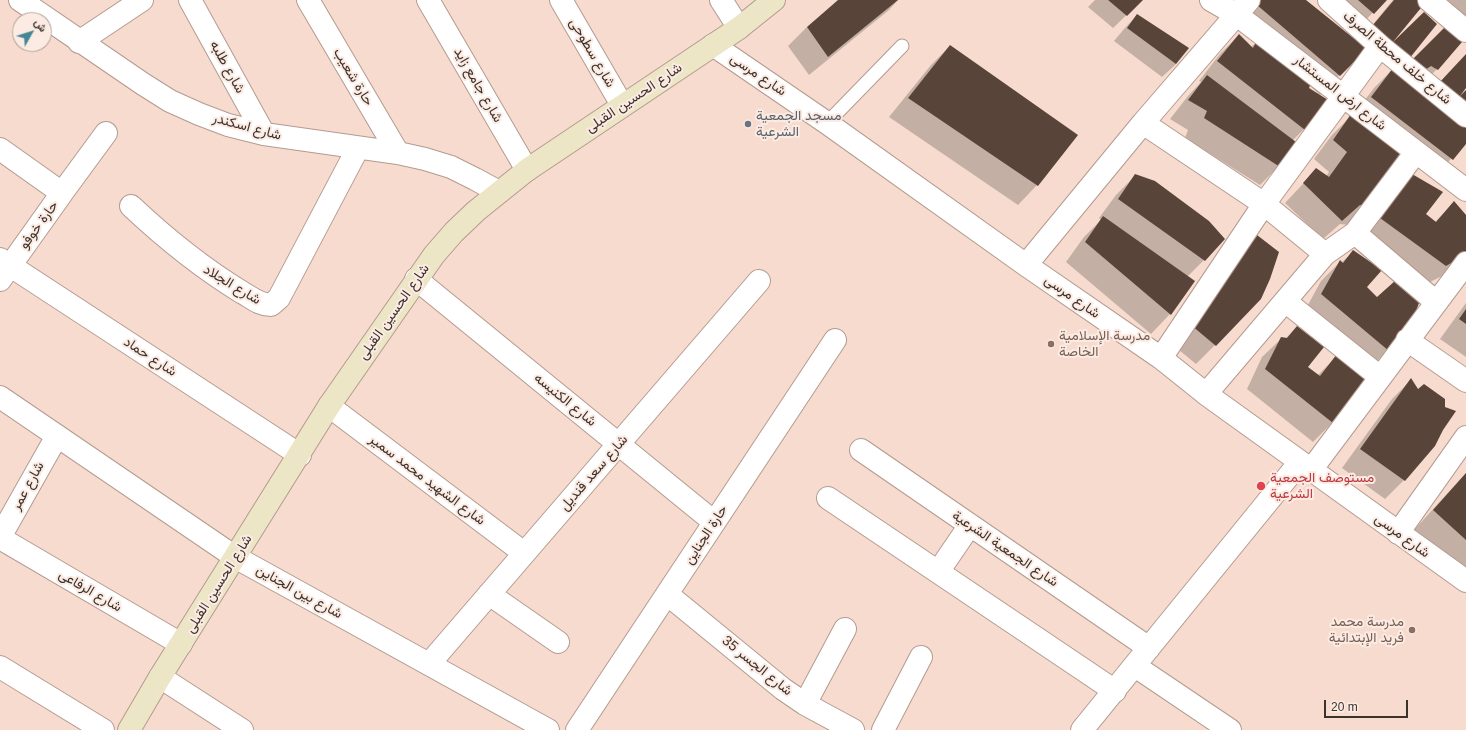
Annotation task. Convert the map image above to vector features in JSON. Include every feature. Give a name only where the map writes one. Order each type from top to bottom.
[{"type":"main road","name":"شارع الحسين القبلى","points":[[129,730],[160,677],[300,455],[329,406],[416,279],[454,232],[476,211],[528,170],[622,105],[739,28],[774,0]]},
{"type":"street","name":"شارع اسكندر","points":[[20,0],[79,42],[170,101],[228,125],[264,134],[398,153],[425,159],[451,168],[499,192]]},
{"type":"street","points":[[79,42],[142,0]]},
{"type":"street","name":"شارع طلبه","points":[[190,0],[264,134]]},
{"type":"street","name":"حارة شعيب","points":[[308,0],[398,153]]},
{"type":"street","name":"شارع جامع زايد","points":[[428,0],[528,170]]},
{"type":"street","name":"شارع سطوحى","points":[[561,0],[622,105]]},
{"type":"street","points":[[721,0],[739,28]]},
{"type":"street","name":"شارع ارض المستشار","points":[[1211,0],[1243,7],[1344,96],[1466,190]]},
{"type":"street","name":"شارع خلف محطة الصرف","points":[[1329,0],[1380,46],[1466,116]]},
{"type":"street","points":[[1429,0],[1466,31]]},
{"type":"street","points":[[1026,265],[1143,123],[1243,7]]},
{"type":"street","name":"شارع مرسى","points":[[713,45],[827,122],[1026,265],[1160,358],[1206,394],[1466,581]]},
{"type":"street","points":[[1160,358],[1264,204],[1380,46]]},
{"type":"street","points":[[1143,123],[1264,204],[1326,254]]},
{"type":"street","points":[[62,193],[106,133]]},
{"type":"street","name":"شارع الجلاد","points":[[131,206],[192,260],[261,303],[271,305],[279,298],[358,148]]},
{"type":"street","name":"حارة خوفو","points":[[0,149],[62,193],[3,268]]},
{"type":"street","points":[[1206,394],[1326,254],[1355,233],[1416,152]]},
{"type":"street","points":[[1355,233],[1436,302]]},
{"type":"street","points":[[1082,730],[1380,377],[1466,263]]},
{"type":"street","name":"شارع حماد","points":[[3,268],[300,455]]},
{"type":"street","name":"شارع الكنيسه","points":[[416,279],[714,522]]},
{"type":"street","name":"شارع سعد قنديل","points":[[429,664],[759,281]]},
{"type":"street","points":[[1286,302],[1380,377]]},
{"type":"street","name":"حارة الجناين","points":[[577,730],[835,340]]},
{"type":"street","points":[[1407,340],[1466,381]]},
{"type":"street","name":"شارع بين الجناين","points":[[0,397],[235,557],[548,730]]},
{"type":"street","name":"شارع الشهيد محمد سمير","points":[[329,406],[524,553]]},
{"type":"street","name":"شارع عمر","points":[[0,537],[57,436]]},
{"type":"street","points":[[1398,533],[1464,443]]},
{"type":"street","name":"شارع الجمعية الشرعية","points":[[861,450],[1150,648]]},
{"type":"street","points":[[828,498],[1115,691]]},
{"type":"street","points":[[938,572],[970,525]]},
{"type":"street","name":"شارع الرفاعى","points":[[0,537],[181,644]]},
{"type":"street","points":[[489,594],[558,642]]},
{"type":"street","name":"شارع الجسر 35","points":[[667,594],[783,689],[805,704],[853,730]]},
{"type":"street","points":[[805,704],[845,629]]},
{"type":"street","points":[[883,730],[921,657]]},
{"type":"street","points":[[1135,666],[1230,730]]},
{"type":"street","points":[[0,667],[103,730]]},
{"type":"street","points":[[160,677],[242,730]]},
{"type":"lane","points":[[827,122],[902,46]]},
{"type":"building","points":[[838,0],[898,0],[828,57],[807,27]]},
{"type":"building","points":[[1108,0],[1143,0],[1127,16]]},
{"type":"building","points":[[1261,0],[1306,0],[1367,49],[1340,76],[1257,5]]},
{"type":"building","points":[[1358,0],[1387,0],[1374,14]]},
{"type":"building","points":[[1394,0],[1422,0],[1425,3],[1393,42],[1373,25]]},
{"type":"building","points":[[1424,12],[1437,24],[1409,59],[1393,42]]},
{"type":"building","points":[[1137,14],[1189,48],[1176,64],[1127,28]]},
{"type":"building","points":[[1446,26],[1462,42],[1438,70],[1431,66],[1422,72],[1410,62]]},
{"type":"building","points":[[1239,34],[1253,48],[1257,40],[1312,81],[1309,88],[1328,100],[1305,130],[1217,61]]},
{"type":"building","points":[[950,45],[1078,135],[1038,186],[908,98]]},
{"type":"building","points":[[1466,54],[1466,88],[1460,96],[1466,90],[1466,105],[1439,83]]},
{"type":"building","points":[[1393,68],[1466,122],[1466,144],[1453,160],[1371,97]]},
{"type":"building","points":[[1207,75],[1296,142],[1280,167],[1204,118],[1207,111],[1188,100]]},
{"type":"building","points":[[1351,114],[1402,150],[1369,206],[1360,205],[1342,221],[1303,183],[1316,168],[1329,177],[1347,152],[1333,140]]},
{"type":"building","points":[[1135,174],[1155,181],[1209,221],[1225,239],[1205,261],[1118,199]]},
{"type":"building","points":[[1412,174],[1443,192],[1426,214],[1436,222],[1454,201],[1466,215],[1466,251],[1462,257],[1446,266],[1380,218],[1386,210],[1381,208]]},
{"type":"building","points":[[1103,216],[1195,281],[1171,315],[1085,242]]},
{"type":"building","points":[[1257,235],[1279,252],[1270,279],[1261,299],[1216,346],[1191,325]]},
{"type":"building","points":[[1353,250],[1382,270],[1367,287],[1377,297],[1396,280],[1419,303],[1414,316],[1389,351],[1321,294],[1340,260],[1343,263]]},
{"type":"building","points":[[1466,309],[1466,324],[1459,319]]},
{"type":"building","points":[[1297,326],[1324,347],[1308,367],[1320,376],[1337,354],[1366,377],[1333,423],[1265,369],[1281,337],[1287,338]]},
{"type":"building","points":[[1411,378],[1418,389],[1424,384],[1445,399],[1445,407],[1456,411],[1443,430],[1435,446],[1405,481],[1360,449]]},
{"type":"building","points":[[1466,473],[1466,540],[1433,510]]},
{"type":"place","name":"مسجد الجمعية الشرعية","points":[[748,124]]},
{"type":"place","name":"مدرسة الإسلامية الخاصة","points":[[1051,344]]},
{"type":"place","name":"مستوصف الجمعية الشرعية","points":[[1261,486]]},
{"type":"place","name":"مدرسة محمد فريد الإبتدائية","points":[[1412,630]]}]
